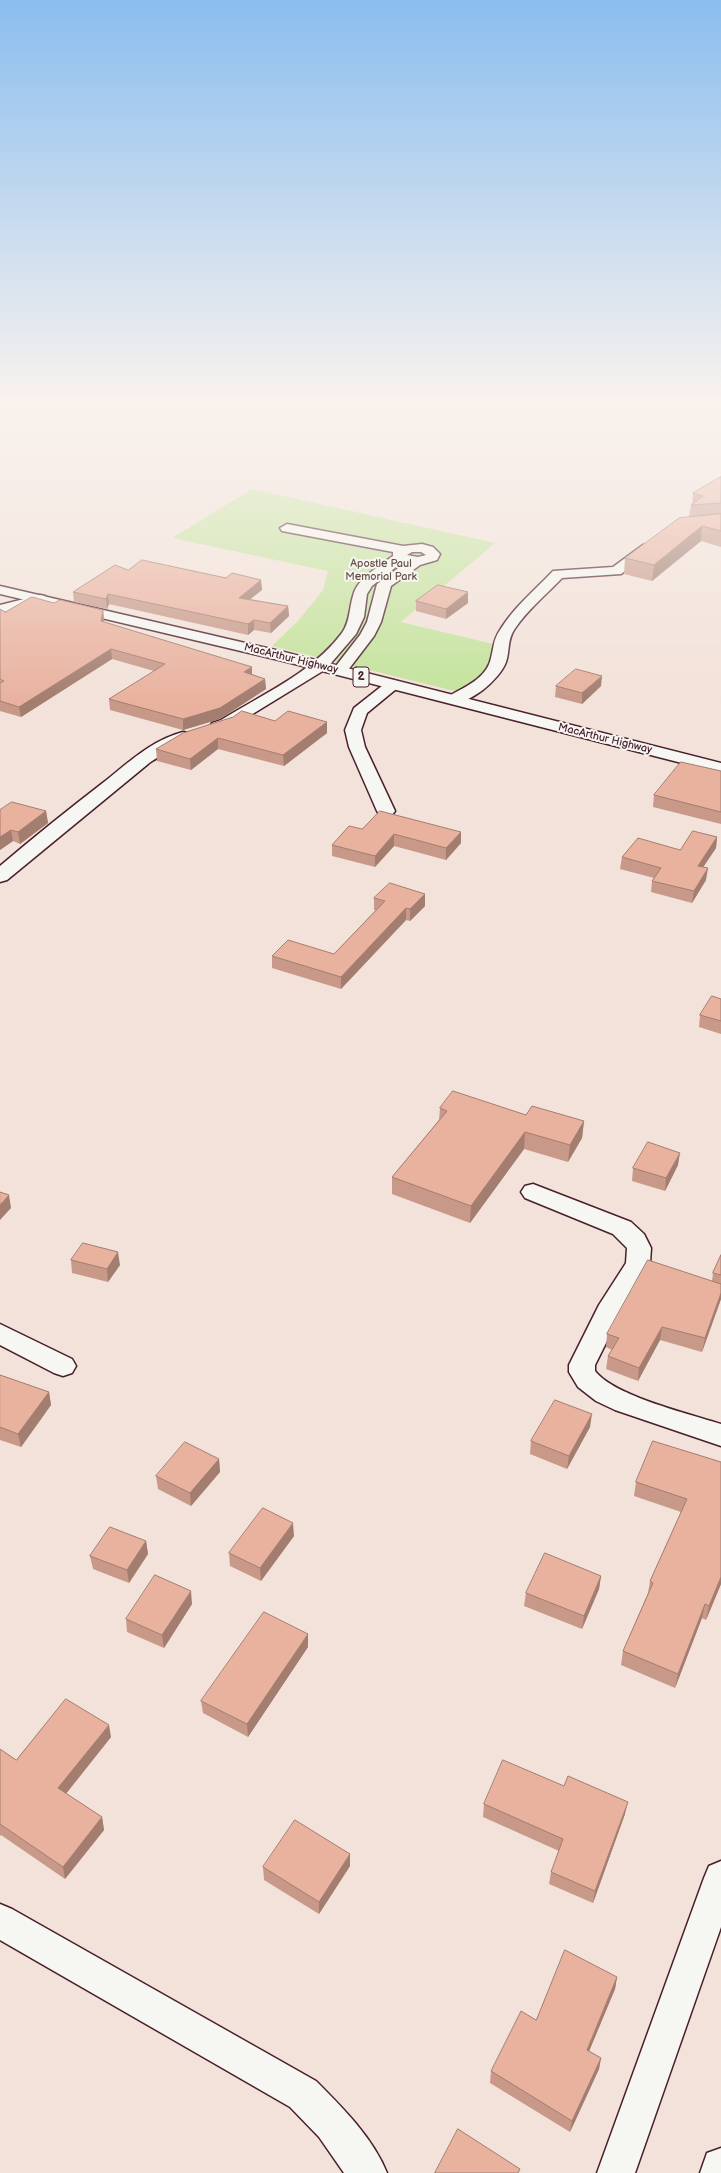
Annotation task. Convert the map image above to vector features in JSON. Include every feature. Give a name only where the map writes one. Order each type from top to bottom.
[{"type":"main road","points":[[287,528],[402,553],[422,548],[432,552],[433,554],[429,559],[417,561],[384,584],[367,583]]},
{"type":"main road","points":[[455,699],[471,690],[496,668],[499,661],[501,640],[527,606],[558,574],[616,571],[661,537]]},
{"type":"main road","points":[[0,876],[46,835],[141,760],[177,739],[227,722],[321,666],[349,634],[357,617],[360,594],[367,583],[402,553]]},
{"type":"main road","points":[[340,671],[367,636],[374,622],[384,584]]},
{"type":"main road","name":"MacArthur Highway","points":[[0,590],[455,699],[609,741],[721,768]]},
{"type":"main road","points":[[0,609],[40,599]]},
{"type":"main road","points":[[349,634],[367,636]]},
{"type":"main road","points":[[336,648],[356,651]]},
{"type":"main road","points":[[386,811],[357,747],[353,730],[360,711],[393,685]]},
{"type":"main road","points":[[533,1192],[622,1228],[635,1240],[639,1248],[638,1263],[612,1305],[582,1365],[582,1372],[586,1380],[594,1387],[625,1402],[721,1436]]},
{"type":"main road","points":[[1,1335],[63,1366]]},
{"type":"main road","points":[[616,2173],[721,1878]]},
{"type":"main road","points":[[0,1922],[303,2094],[332,2124],[368,2173]]},
{"type":"main road","points":[[719,2173],[721,2167]]},
{"type":"green space","name":"Apostle Paul Memorial Park","points":[[235,499],[299,499],[495,543],[401,622],[493,644],[492,667],[463,693],[272,646],[298,621],[323,590],[328,571],[172,538]]},
{"type":"building","points":[[698,499],[721,499],[721,503],[691,505]]},
{"type":"building","points":[[721,514],[721,531],[702,526],[654,565],[625,558],[679,518]]},
{"type":"building","points":[[142,560],[226,578],[232,573],[261,580],[239,598],[288,606],[270,623],[254,620],[248,624],[108,594],[106,599],[73,592],[115,565],[128,570]]},
{"type":"building","points":[[438,585],[468,592],[446,609],[416,601]]},
{"type":"building","points":[[32,597],[54,603],[60,600],[103,610],[101,621],[252,667],[244,672],[265,679],[220,708],[183,719],[109,699],[165,664],[111,649],[19,707],[0,701],[0,683],[4,681],[0,679],[0,609],[5,612]]},
{"type":"building","points":[[576,669],[602,676],[582,693],[556,686]]},
{"type":"building","points":[[242,711],[275,721],[288,711],[327,722],[283,755],[218,738],[190,759],[156,749],[183,733],[233,717]]},
{"type":"building","points":[[681,762],[721,771],[721,812],[654,795]]},
{"type":"building","points":[[12,802],[46,811],[18,832],[11,830],[0,837],[0,810]]},
{"type":"building","points":[[380,811],[461,832],[446,848],[394,834],[375,856],[332,845],[349,826],[362,829]]},
{"type":"building","points":[[693,831],[717,837],[698,866],[708,868],[694,891],[652,881],[661,868],[622,857],[638,838],[680,850]]},
{"type":"building","points":[[390,883],[425,894],[410,909],[406,908],[341,977],[272,956],[288,940],[334,954],[385,901],[374,898]]},
{"type":"building","points":[[712,996],[721,999],[721,1021],[700,1015]]},
{"type":"building","points":[[453,1091],[526,1115],[532,1106],[584,1121],[570,1145],[525,1132],[471,1206],[392,1177],[447,1111],[440,1108]]},
{"type":"building","points":[[648,1142],[680,1153],[666,1178],[633,1168]]},
{"type":"building","points":[[0,1192],[9,1195],[0,1205]]},
{"type":"building","points":[[83,1243],[118,1252],[107,1269],[71,1260]]},
{"type":"building","points":[[721,1255],[721,1275],[713,1273]]},
{"type":"building","points":[[648,1260],[721,1284],[721,1293],[705,1338],[662,1327],[639,1368],[608,1356],[619,1338],[607,1334]]},
{"type":"building","points":[[0,1375],[49,1392],[18,1434],[0,1427]]},
{"type":"building","points":[[555,1400],[592,1414],[569,1456],[531,1441]]},
{"type":"building","points":[[653,1441],[721,1462],[721,1577],[709,1606],[705,1604],[678,1674],[623,1651],[653,1583],[650,1581],[687,1499],[636,1482]]},
{"type":"building","points":[[185,1442],[219,1459],[190,1493],[156,1476]]},
{"type":"building","points":[[263,1508],[293,1523],[260,1568],[229,1553]]},
{"type":"building","points":[[110,1527],[146,1541],[127,1570],[90,1556]]},
{"type":"building","points":[[545,1553],[601,1576],[584,1616],[526,1593]]},
{"type":"building","points":[[155,1575],[191,1591],[162,1635],[126,1619]]},
{"type":"building","points":[[264,1612],[308,1634],[247,1724],[201,1701]]},
{"type":"building","points":[[66,1699],[109,1725],[58,1788],[102,1817],[63,1867],[0,1824],[0,1749],[16,1760]]},
{"type":"building","points":[[503,1760],[564,1786],[568,1776],[628,1802],[595,1891],[551,1872],[563,1839],[484,1804]]},
{"type":"building","points":[[295,1820],[350,1854],[319,1902],[263,1867]]},
{"type":"building","points":[[565,1950],[617,1977],[587,2050],[601,2058],[572,2121],[491,2071],[521,2011],[536,2020]]},
{"type":"building","points":[[458,2129],[520,2169],[518,2173],[435,2173]]}]
